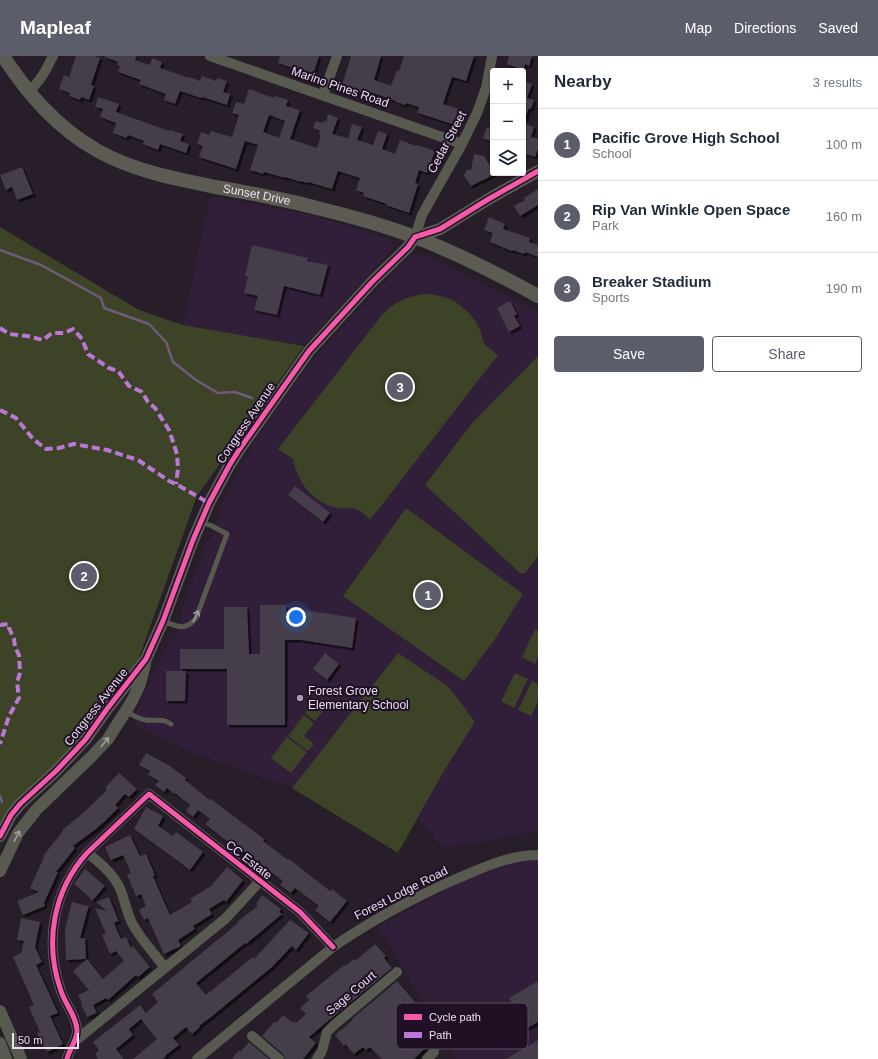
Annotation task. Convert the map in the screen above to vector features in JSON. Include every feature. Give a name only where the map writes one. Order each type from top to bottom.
[{"type":"main road","name":"Sunset Drive","points":[[3,56],[28,92],[70,133],[99,152],[126,164],[158,174],[317,208],[385,227],[415,237],[469,261],[538,296]]},
{"type":"street","points":[[28,92],[36,86],[46,71],[53,56]]},
{"type":"street","name":"Marino Pines Road","points":[[210,56],[462,144]]},
{"type":"street","points":[[323,95],[337,56]]},
{"type":"street","name":"Cedar Street","points":[[415,237],[422,215],[472,126],[486,88],[492,56]]},
{"type":"street","points":[[415,237],[440,229],[538,171]]},
{"type":"street","name":"Congress Avenue","points":[[0,871],[18,832],[36,810],[108,739],[132,701],[140,684],[146,659],[163,621],[193,540],[209,503],[239,450],[309,351],[372,282],[408,247],[415,237]]},
{"type":"street","name":"Congress Avenue","points":[[0,836],[11,815],[20,804],[56,771],[85,740],[146,659]]},
{"type":"street","name":"CC Estate","points":[[87,853],[149,794],[300,912],[333,947]]},
{"type":"street","points":[[67,1059],[68,1051],[75,1041],[77,1030],[75,1020],[61,992],[56,977],[52,948],[52,931],[59,900],[65,886],[78,862],[87,853],[110,873],[118,884],[126,910],[140,937],[165,968]]},
{"type":"street","name":"Forest Lodge Road","points":[[203,1057],[333,947],[354,932],[393,909],[435,888],[483,867],[518,856],[538,855]]},
{"type":"street","name":"CC Estate","points":[[75,1041],[225,919],[260,881]]},
{"type":"street","name":"Sage Court","points":[[317,1059],[327,1032],[334,1024],[397,972]]},
{"type":"street","points":[[0,1011],[21,1059]]},
{"type":"street","points":[[252,1036],[279,1059]]},
{"type":"street","points":[[0,1043],[6,1059]]},
{"type":"street","points":[[322,1048],[327,1059]]},
{"type":"lane","points":[[163,621],[182,628],[191,624],[196,618],[227,534],[201,522]]},
{"type":"lane","points":[[126,711],[135,717],[146,720],[162,720],[171,724]]},
{"type":"shaded area","points":[[210,196],[319,217],[391,240],[393,245],[390,252],[304,346],[183,325]]},
{"type":"shaded area","points":[[415,255],[429,257],[538,312],[538,831],[444,848],[417,818],[398,853],[292,788],[191,752],[134,725],[135,713],[168,644],[175,636],[182,611],[206,543],[213,536],[221,506],[253,444],[292,387],[322,349],[390,276],[410,257]]},
{"type":"shaded area","points":[[524,858],[538,858],[538,1059],[456,1059],[450,1049],[528,1049],[528,1003],[423,1003],[379,927],[456,884]]},
{"type":"green space","points":[[0,227],[139,310],[183,325],[304,346],[197,496],[140,655],[127,679],[56,771],[0,836]]},
{"type":"green space","points":[[423,294],[445,297],[461,306],[468,312],[478,326],[484,344],[498,355],[370,520],[356,509],[337,508],[320,501],[313,496],[298,476],[293,459],[278,449],[381,316],[400,301]]},
{"type":"green space","points":[[538,356],[538,556],[525,573],[520,573],[425,485],[473,422]]},
{"type":"green space","points":[[406,508],[523,594],[495,639],[464,681],[343,596]]},
{"type":"green space","points":[[535,629],[538,630],[538,657],[535,664],[522,657]]},
{"type":"green space","points":[[398,653],[449,687],[475,722],[442,774],[398,853],[292,788]]},
{"type":"green space","points":[[515,673],[528,679],[514,708],[501,701]]},
{"type":"green space","points":[[532,681],[538,684],[538,701],[531,716],[518,710]]},
{"type":"green space","points":[[313,703],[323,711],[315,721],[305,713]]},
{"type":"green space","points":[[304,715],[314,723],[304,736],[314,744],[308,751],[288,736]]},
{"type":"green space","points":[[287,737],[307,752],[291,773],[271,758]]},
{"type":"building","points":[[76,56],[94,56],[100,58],[91,85],[94,86],[89,100],[81,97],[80,100],[69,96],[70,93],[59,89],[64,75],[69,77]]},
{"type":"building","points":[[105,56],[136,56],[135,60],[150,65],[152,58],[162,62],[160,68],[189,78],[200,81],[202,76],[216,81],[217,78],[227,81],[223,92],[230,94],[227,105],[180,91],[175,104],[164,100],[166,94],[139,84],[141,80],[118,72],[120,66],[117,65],[118,62]]},
{"type":"building","points":[[280,56],[319,56],[313,75],[278,63]]},
{"type":"building","points":[[351,56],[381,56],[374,80],[391,86],[397,70],[399,71],[404,56],[474,56],[466,81],[452,77],[443,104],[462,110],[458,121],[454,119],[452,124],[418,113],[419,107],[406,103],[405,105],[370,92],[369,95],[342,85]]},
{"type":"building","points":[[509,56],[532,56],[529,66],[525,64],[524,68],[518,68],[507,64]]},
{"type":"building","points":[[526,82],[532,84],[527,98],[534,100],[531,109],[529,108],[526,116]]},
{"type":"building","points":[[249,89],[274,98],[275,96],[288,100],[286,106],[300,110],[290,139],[317,148],[321,135],[319,134],[320,131],[313,128],[316,121],[322,123],[323,121],[326,122],[328,114],[338,118],[332,134],[348,138],[352,124],[362,127],[357,140],[373,145],[378,131],[387,134],[382,149],[395,154],[400,140],[435,151],[427,173],[419,170],[415,183],[418,184],[409,213],[363,196],[364,193],[356,190],[360,178],[338,171],[332,189],[308,182],[301,182],[264,172],[263,174],[250,170],[258,145],[245,141],[236,169],[199,157],[203,146],[197,144],[201,132],[209,135],[211,131],[232,137],[239,115],[232,113],[236,102],[244,104]],"holes":[[[269,115],[285,121],[279,138],[263,132]]]},
{"type":"building","points":[[98,97],[119,104],[116,112],[169,131],[183,134],[180,141],[189,144],[186,153],[160,144],[158,150],[143,144],[144,141],[128,135],[126,138],[113,133],[116,123],[100,117],[103,109],[95,107]]},
{"type":"building","points":[[526,124],[534,127],[531,137],[538,139],[538,149],[535,157],[526,154]]},
{"type":"building","points":[[487,127],[490,128],[490,141],[483,138]]},
{"type":"building","points":[[474,154],[484,156],[489,164],[490,163],[491,176],[471,186],[465,178],[466,177],[463,176],[468,169],[471,170]]},
{"type":"building","points":[[22,167],[33,194],[17,200],[12,187],[6,190],[0,175]]},
{"type":"building","points":[[538,189],[538,205],[520,216],[514,206],[525,200],[524,198]]},
{"type":"building","points":[[489,217],[505,224],[503,229],[530,238],[529,242],[538,245],[538,257],[525,252],[524,254],[513,250],[512,251],[490,242],[493,233],[484,230]]},
{"type":"building","points":[[252,245],[308,258],[307,261],[328,265],[320,295],[284,286],[277,315],[254,310],[258,296],[244,293],[248,277],[245,276]]},
{"type":"building","points":[[510,301],[517,314],[514,316],[520,326],[509,332],[497,308]]},
{"type":"building","points":[[295,486],[330,513],[323,522],[288,495]]},
{"type":"building","points":[[260,605],[286,605],[286,611],[304,610],[356,618],[352,648],[301,640],[285,640],[285,725],[227,725],[227,669],[180,669],[180,649],[224,649],[224,607],[247,607],[249,654],[260,654]]},
{"type":"building","points":[[325,653],[339,664],[327,680],[313,669]]},
{"type":"building","points":[[166,671],[186,671],[185,701],[166,701]]},
{"type":"building","points":[[146,753],[170,766],[186,778],[185,780],[210,800],[211,799],[264,839],[263,841],[330,891],[332,889],[347,901],[330,922],[315,910],[319,906],[295,888],[291,893],[280,885],[283,881],[243,851],[241,852],[205,824],[210,819],[198,810],[193,817],[186,811],[190,805],[167,788],[164,792],[155,785],[159,781],[148,775],[150,771],[139,765]]},
{"type":"building","points":[[119,773],[137,789],[129,797],[125,794],[115,805],[118,808],[106,820],[73,846],[75,848],[56,872],[58,872],[44,903],[45,906],[23,915],[17,901],[39,892],[30,888],[44,857],[43,856],[63,831],[62,830],[81,815],[107,790],[105,788]]},
{"type":"building","points":[[146,807],[163,816],[158,826],[173,836],[176,832],[203,852],[190,870],[134,829]]},
{"type":"building","points":[[130,835],[140,856],[146,854],[155,875],[153,876],[170,915],[192,902],[190,899],[211,886],[227,867],[243,880],[226,902],[224,900],[209,909],[212,914],[193,926],[195,929],[178,940],[181,946],[164,954],[148,918],[144,920],[139,910],[146,906],[141,894],[136,896],[127,875],[131,873],[123,855],[111,860],[105,847]]},
{"type":"building","points":[[85,869],[105,886],[92,901],[74,884]]},
{"type":"building","points":[[262,895],[281,909],[279,912],[282,914],[196,983],[206,995],[253,957],[254,959],[290,920],[309,933],[296,950],[292,946],[272,967],[199,1026],[200,1027],[192,1034],[186,1027],[173,1038],[179,1045],[163,1059],[133,1059],[157,1039],[141,1019],[129,1029],[133,1035],[116,1049],[124,1059],[98,1059],[95,1054],[99,1050],[93,1042],[140,1005],[146,1013],[158,1002],[152,994],[258,906],[256,904]]},
{"type":"building","points":[[109,897],[119,922],[114,923],[121,939],[126,937],[131,948],[133,946],[150,967],[138,977],[136,975],[108,1000],[106,998],[93,1005],[97,1013],[87,1017],[78,995],[89,990],[73,971],[87,959],[103,979],[124,961],[116,951],[110,954],[102,935],[106,934],[95,908],[107,911],[96,902]]},
{"type":"building","points":[[72,902],[87,906],[89,905],[80,938],[85,938],[86,959],[66,960],[65,929]]},
{"type":"building","points":[[21,918],[40,922],[35,947],[42,962],[36,965],[58,1013],[50,1016],[63,1044],[47,1052],[37,1033],[40,1032],[29,1007],[34,1005],[13,957],[21,953],[24,941],[17,940]]},
{"type":"building","points":[[375,944],[386,956],[384,958],[392,968],[309,1037],[316,1043],[303,1059],[285,1059],[283,1054],[262,1036],[274,1022],[276,1023],[283,1015],[293,1023],[294,1021],[296,1023],[306,1014],[300,1008],[309,1000],[306,996],[344,965],[345,966],[354,959],[355,961]]},
{"type":"building","points":[[397,981],[416,1003],[396,1003],[396,1049],[424,1049],[414,1059],[382,1059],[370,1047],[366,1050],[363,1047],[354,1054],[345,1044],[344,1046],[335,1035],[353,1020],[352,1019]]},
{"type":"building","points":[[538,981],[538,1022],[528,1027],[528,1003],[512,1003],[509,998]]},
{"type":"building","points":[[538,1040],[538,1059],[506,1059],[523,1049],[528,1049],[528,1046]]},
{"type":"building","points":[[249,1042],[269,1059],[232,1059],[239,1050],[240,1052]]},
{"type":"waterway","points":[[0,250],[41,265],[101,298],[104,308],[149,324],[166,342],[173,362],[196,380],[218,393],[235,392],[252,398]]},
{"type":"waterway","points":[[0,796],[2,802]]},
{"type":"marked path","points":[[0,328],[9,334],[43,340],[52,333],[64,333],[73,329],[82,339],[88,354],[109,368],[118,371],[129,386],[142,392],[148,402],[155,408],[169,430],[177,454],[178,469],[176,484]]},
{"type":"marked path","points":[[0,410],[16,418],[33,439],[46,449],[59,448],[74,444],[107,450],[138,460],[169,481],[209,503]]},
{"type":"marked path","points":[[0,624],[9,625],[15,647],[19,655],[20,673],[17,682],[19,698],[9,716],[0,744]]},
{"type":"cycle path","points":[[0,836],[11,815],[20,804],[56,771],[85,740],[146,659],[163,621],[193,540],[209,503],[239,450],[309,351],[372,282],[408,247],[415,237],[440,229],[538,171]]},
{"type":"cycle path","points":[[67,1059],[76,1038],[77,1031],[75,1021],[61,991],[53,955],[53,936],[59,901],[75,868],[87,853],[149,794],[300,912],[333,947]]},
{"type":"place","name":"Breaker Stadium","points":[[400,387]]},
{"type":"place","name":"Rip Van Winkle Open Space","points":[[84,576]]},
{"type":"place","name":"Pacific Grove High School","points":[[428,595]]},
{"type":"place","name":"Forest Grove Elementary School","points":[[300,698]]}]
